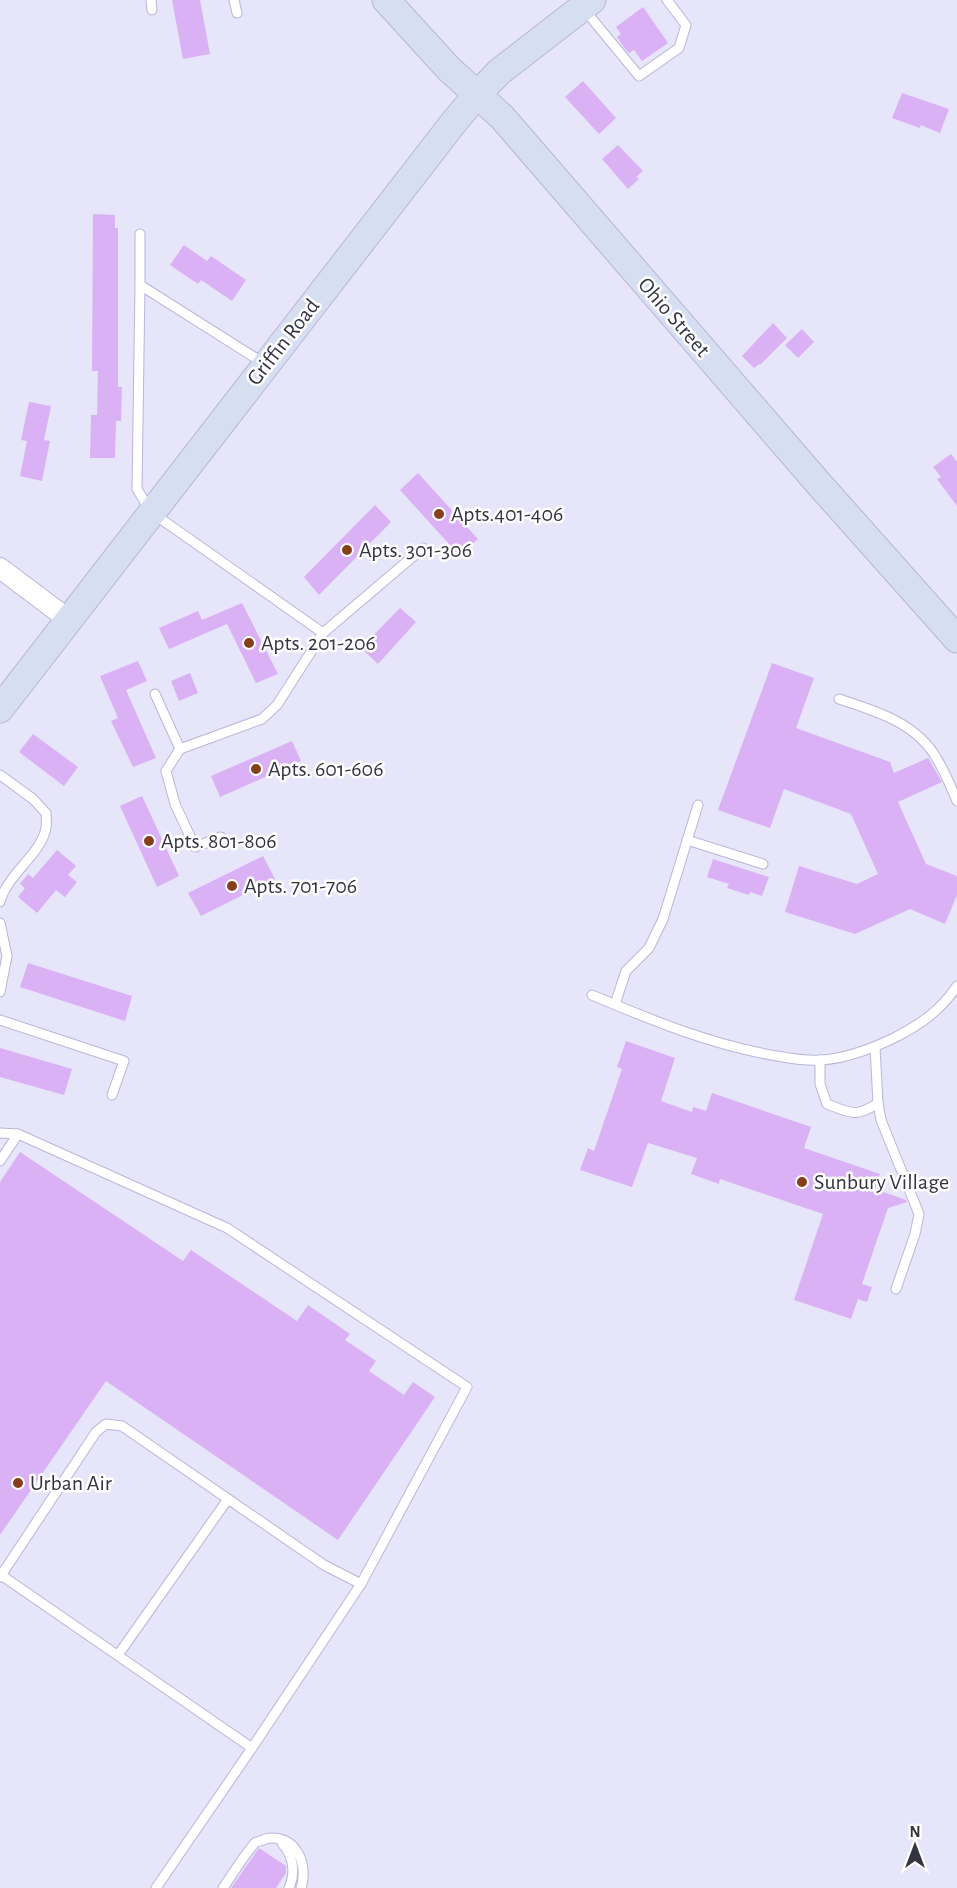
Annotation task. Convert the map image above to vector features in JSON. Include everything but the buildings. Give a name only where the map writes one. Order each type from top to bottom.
[{"type":"main road","name":"Ohio Street","points":[[387,0],[449,69],[476,96],[502,117],[819,484],[957,639]]},
{"type":"main road","name":"Griffin Road","points":[[0,710],[151,512],[476,96],[499,72],[587,4]]},
{"type":"street","points":[[0,568],[69,620]]},
{"type":"lane","points":[[152,0],[152,10]]},
{"type":"lane","points":[[234,0],[237,13]]},
{"type":"lane","points":[[587,4],[639,76],[679,48],[686,25],[667,0]]},
{"type":"lane","points":[[140,234],[137,489],[151,512],[323,633]]},
{"type":"lane","points":[[140,285],[266,365]]},
{"type":"lane","points":[[221,837],[195,847],[175,804],[166,771],[180,749],[262,719],[277,705],[323,633],[423,548]]},
{"type":"lane","points":[[155,694],[180,749]]},
{"type":"lane","points":[[840,699],[898,721],[919,735],[937,758],[957,801]]},
{"type":"lane","points":[[0,775],[33,799],[46,813],[46,828],[40,843],[6,886],[0,902]]},
{"type":"lane","points":[[615,1004],[626,971],[649,948],[663,919],[698,805]]},
{"type":"lane","points":[[687,840],[763,864]]},
{"type":"lane","points":[[0,922],[7,956],[0,992]]},
{"type":"lane","points":[[592,995],[691,1033],[753,1053],[820,1060],[850,1055],[875,1047],[921,1024],[948,999],[957,986]]},
{"type":"lane","points":[[0,1020],[124,1061],[112,1095]]},
{"type":"lane","points":[[875,1047],[881,1120],[919,1214],[915,1234],[896,1289]]},
{"type":"lane","points":[[820,1060],[820,1084],[827,1104],[850,1114],[867,1111],[878,1103]]},
{"type":"lane","points":[[0,1133],[18,1134],[227,1228],[467,1387],[361,1584],[157,1887],[146,1888]]},
{"type":"lane","points":[[0,1161],[18,1134]]},
{"type":"lane","points":[[252,1748],[0,1576],[96,1431],[106,1424],[122,1426],[324,1564],[361,1584]]},
{"type":"lane","points":[[118,1655],[228,1499]]},
{"type":"lane","points":[[223,1888],[256,1842],[274,1837],[296,1850],[303,1862],[304,1877],[301,1888]]},
{"type":"lane","points":[[278,1839],[285,1845],[292,1858],[293,1871],[289,1888]]},
{"type":"place","name":"Apts.401-406","points":[[439,514]]},
{"type":"place","name":"Apts. 301-306","points":[[347,550]]},
{"type":"place","name":"Apts. 201-206","points":[[249,643]]},
{"type":"place","name":"Apts. 601-606","points":[[256,769]]},
{"type":"place","name":"Apts. 801-806","points":[[149,841]]},
{"type":"place","name":"Apts. 701-706","points":[[232,886]]},
{"type":"place","name":"Sunbury Village","points":[[802,1182]]},
{"type":"place","name":"Urban Air","points":[[18,1483]]}]
